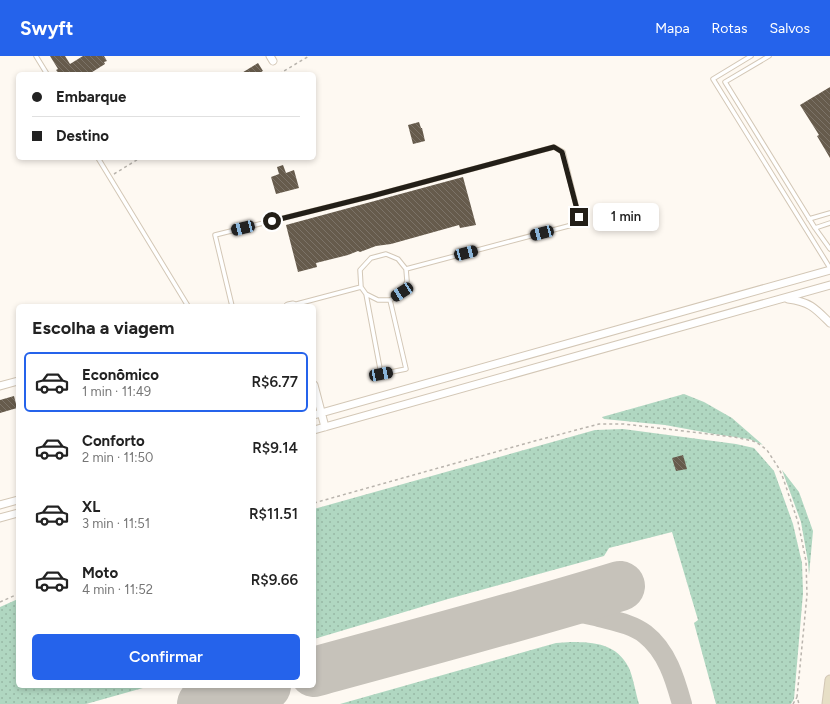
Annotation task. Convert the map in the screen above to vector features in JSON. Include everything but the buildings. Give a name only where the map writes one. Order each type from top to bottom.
[{"type":"street","points":[[318,414],[830,269]]},
{"type":"street","points":[[316,429],[830,285]]},
{"type":"street","points":[[784,299],[800,301],[807,304],[816,309],[830,323]]},
{"type":"street","points":[[0,386],[16,382]]},
{"type":"street","points":[[380,396],[376,402],[377,406],[380,410],[385,410]]},
{"type":"street","points":[[316,397],[318,414],[325,427]]},
{"type":"street","points":[[0,505],[16,501]]},
{"type":"street","points":[[0,518],[16,514]]},
{"type":"street","points":[[827,704],[830,680]]},
{"type":"lane","points":[[36,56],[46,72]]},
{"type":"lane","points":[[751,56],[713,79],[830,269]]},
{"type":"lane","points":[[769,56],[725,82],[809,219],[830,249]]},
{"type":"lane","points":[[232,304],[215,235],[372,196],[554,147],[562,152],[579,217],[572,225],[406,269]]},
{"type":"lane","points":[[99,160],[187,304]]},
{"type":"lane","points":[[809,219],[830,213]]},
{"type":"lane","points":[[815,228],[830,223]]},
{"type":"lane","points":[[366,294],[378,300],[390,300],[402,292],[407,281],[406,269],[398,259],[386,254],[371,258],[360,270],[361,287],[366,294],[381,374],[406,370],[390,300]]},
{"type":"lane","points":[[298,304],[361,287]]},
{"type":"path","points":[[282,72],[309,56]]},
{"type":"path","points":[[109,177],[137,160]]},
{"type":"path","points":[[316,502],[599,424],[624,424],[734,437],[753,441],[768,450],[782,475],[798,522],[806,561],[807,595],[797,697],[793,704]]},
{"type":"path","points":[[0,602],[16,595]]},
{"type":"path","points":[[797,697],[800,704]]},
{"type":"green space","points":[[684,394],[704,402],[732,418],[763,445],[749,439],[665,425],[604,419],[602,417]]},
{"type":"green space","points":[[623,429],[736,444],[754,448],[774,471],[793,524],[802,563],[803,593],[794,699],[791,704],[716,704],[694,623],[698,620],[672,532],[609,548],[604,556],[448,599],[316,638],[316,508],[595,430]]},
{"type":"green space","points":[[782,470],[799,492],[813,531],[809,575],[801,522]]},
{"type":"green space","points":[[16,600],[16,688],[143,688],[86,704],[0,704],[0,607]]},
{"type":"green space","points":[[571,642],[597,644],[612,649],[618,654],[629,668],[639,704],[340,704],[556,643]]},
{"type":"taxiway","points":[[541,610],[556,609],[577,612],[623,623],[645,634],[653,641],[665,657],[673,675],[682,704]]},
{"type":"runway","points":[[316,671],[620,586]]},
{"type":"runway","points":[[202,704],[259,688]]},
{"type":"route","points":[[272,221],[372,196],[554,147],[562,152],[579,217]]}]
